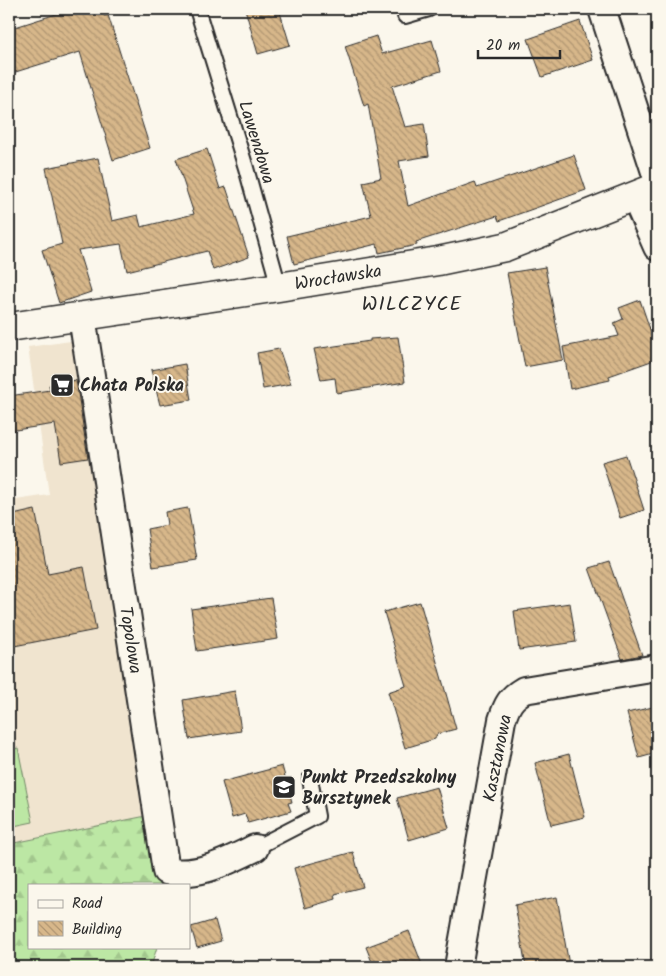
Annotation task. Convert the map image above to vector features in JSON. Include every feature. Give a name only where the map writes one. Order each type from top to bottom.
[{"type":"street","points":[[602,9],[657,178]]},
{"type":"street","name":"Wrocławska","points":[[9,327],[279,286],[505,247],[646,192]]},
{"type":"street","points":[[646,192],[657,247]]},
{"type":"street","name":"Topolowa","points":[[82,316],[166,871],[179,874],[215,866],[255,848]]},
{"type":"street","name":"Kasztanowa","points":[[458,967],[502,720],[508,704],[514,696],[524,690],[657,668]]},
{"type":"lane","name":"Lawendowa","points":[[197,9],[243,159],[279,286]]},
{"type":"lane","points":[[404,16],[428,9]]},
{"type":"lane","points":[[255,848],[317,816],[310,779]]},
{"type":"shaded area","points":[[78,340],[151,815],[9,844],[9,501],[49,495],[28,347]]},
{"type":"green space","points":[[18,748],[33,822],[9,827],[9,750]]},
{"type":"green space","points":[[151,815],[162,884],[28,884],[28,948],[157,948],[151,967],[9,967],[9,844]]},
{"type":"building","points":[[72,9],[102,9],[104,16],[108,15],[150,148],[113,160],[80,52],[9,74],[9,29]]},
{"type":"building","points":[[245,9],[279,9],[290,45],[258,54]]},
{"type":"building","points":[[580,21],[593,60],[542,77],[528,39]]},
{"type":"building","points":[[376,36],[382,54],[432,40],[441,71],[392,86],[405,127],[424,124],[429,156],[399,161],[408,206],[475,182],[477,188],[574,155],[586,190],[499,221],[497,216],[416,242],[417,245],[379,253],[377,244],[294,264],[287,236],[371,216],[363,182],[381,178],[368,104],[364,106],[345,46]]},
{"type":"building","points":[[207,149],[220,189],[226,187],[249,257],[213,270],[207,251],[127,271],[121,244],[78,250],[91,292],[59,303],[42,250],[62,244],[46,168],[98,158],[112,221],[138,215],[141,227],[194,214],[176,159]]},
{"type":"building","points":[[545,267],[563,360],[525,367],[507,273]]},
{"type":"building","points":[[640,300],[657,350],[657,359],[609,376],[610,380],[570,389],[563,347],[619,336],[614,323],[623,319],[619,308]]},
{"type":"building","points":[[398,337],[405,382],[337,393],[335,378],[321,380],[314,349],[370,341],[370,339]]},
{"type":"building","points":[[279,349],[291,384],[263,389],[257,353]]},
{"type":"building","points":[[185,364],[191,400],[160,405],[151,370]]},
{"type":"building","points":[[76,380],[88,458],[61,462],[55,424],[9,431],[9,396],[50,390],[49,385]]},
{"type":"building","points":[[626,455],[644,510],[620,518],[602,462]]},
{"type":"building","points":[[188,508],[197,560],[153,567],[147,529],[167,525],[165,512]]},
{"type":"building","points":[[35,510],[48,574],[84,567],[96,630],[9,647],[9,516]]},
{"type":"building","points":[[609,562],[642,655],[622,659],[589,568]]},
{"type":"building","points":[[271,598],[278,639],[197,651],[191,609]]},
{"type":"building","points":[[420,602],[456,729],[437,734],[435,739],[405,748],[388,692],[406,686],[384,612]]},
{"type":"building","points":[[570,603],[576,642],[519,650],[514,611]]},
{"type":"building","points":[[235,691],[241,731],[189,739],[183,700]]},
{"type":"building","points":[[657,706],[657,753],[639,758],[627,713]]},
{"type":"building","points":[[569,754],[585,817],[551,825],[535,763]]},
{"type":"building","points":[[282,766],[292,802],[288,803],[291,811],[248,823],[245,814],[232,818],[222,782]]},
{"type":"building","points":[[437,787],[449,828],[409,840],[397,798]]},
{"type":"building","points":[[353,852],[363,887],[335,894],[336,899],[305,908],[294,868]]},
{"type":"building","points":[[557,897],[569,965],[526,967],[515,905]]},
{"type":"building","points":[[215,920],[221,941],[197,948],[191,927]]},
{"type":"building","points":[[409,931],[423,967],[374,967],[366,947]]},
{"type":"place","name":"Chata Polska","points":[[62,385]]},
{"type":"place","name":"Punkt Przedszkolny Bursztynek","points":[[284,787]]},
{"type":"district","name":"WILCZYCE","points":[[412,303]]}]
